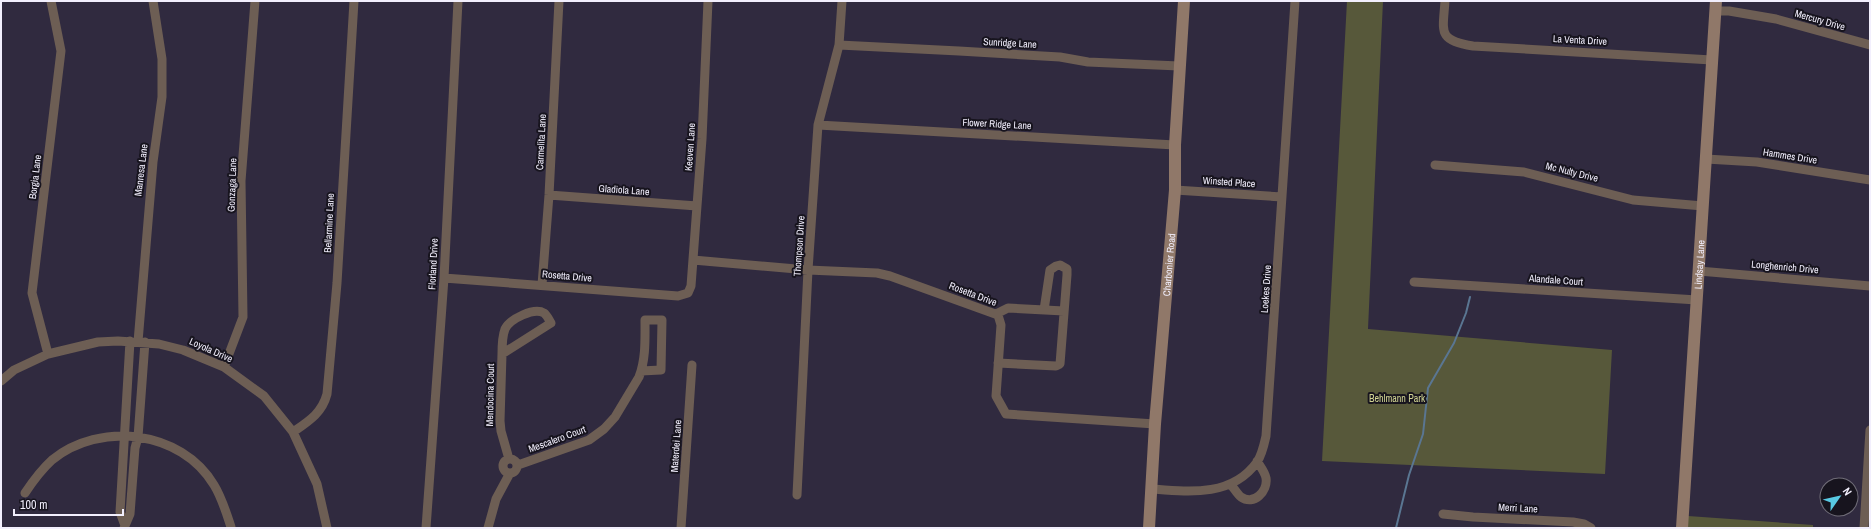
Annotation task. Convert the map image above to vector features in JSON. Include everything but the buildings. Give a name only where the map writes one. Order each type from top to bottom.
[{"type":"main road","name":"Charbonier Road","points":[[1150,528],[1155,424],[1175,190],[1175,145],[1184,1]]},
{"type":"main road","name":"Lindsay Lane","points":[[1682,528],[1716,6]]},
{"type":"street","name":"Borgia Lane","points":[[48,354],[32,293],[61,51],[51,1]]},
{"type":"street","name":"Manresa Lane","points":[[124,526],[130,514],[135,448],[138,437],[138,342],[151,178],[162,97],[162,59],[153,1]]},
{"type":"street","name":"Gonzaga Lane","points":[[224,366],[243,317],[242,181],[255,1]]},
{"type":"street","name":"Bellarmine Lane","points":[[294,432],[313,419],[324,405],[327,394],[337,283],[354,1]]},
{"type":"street","name":"Florland Drive","points":[[426,528],[444,278],[458,1]]},
{"type":"street","name":"Carmelita Lane","points":[[542,285],[549,196],[559,1]]},
{"type":"street","name":"Keeven Lane","points":[[688,293],[691,286],[694,260],[708,1]]},
{"type":"street","name":"Thompson Drive","points":[[797,495],[808,270],[818,125],[839,45],[842,1]]},
{"type":"street","name":"Loekes Drive","points":[[1257,462],[1266,436],[1295,1]]},
{"type":"street","name":"La Venta Drive","points":[[1445,1],[1443,26],[1447,38],[1455,42],[1473,46],[1712,60]]},
{"type":"street","name":"Mercury Drive","points":[[1716,6],[1729,11],[1776,19],[1870,45]]},
{"type":"street","name":"Sunridge Lane","points":[[839,45],[1029,55],[1060,57],[1088,62],[1179,66]]},
{"type":"street","name":"Flower Ridge Lane","points":[[818,125],[1175,145]]},
{"type":"street","name":"Hammes Drive","points":[[1706,159],[1757,162],[1870,180]]},
{"type":"street","name":"Mc Nulty Drive","points":[[1435,165],[1524,172],[1633,200],[1703,206]]},
{"type":"street","name":"Winsted Place","points":[[1175,190],[1282,197]]},
{"type":"street","name":"Gladiola Lane","points":[[549,196],[697,206]]},
{"type":"street","name":"Rosetta Drive","points":[[694,260],[808,270],[877,273],[890,276],[996,314],[1001,325],[996,396],[1006,414],[1155,424]]},
{"type":"street","points":[[998,362],[1056,366],[1060,364],[1067,269],[1060,265],[1050,270],[1044,310]]},
{"type":"street","name":"Longhenrich Drive","points":[[1699,271],[1870,286]]},
{"type":"street","name":"Rosetta Drive","points":[[444,278],[678,296],[688,293]]},
{"type":"street","name":"Alandale Court","points":[[1414,282],[1697,300]]},
{"type":"street","points":[[996,314],[1008,308],[1064,311]]},
{"type":"street","name":"Mendocina Court","points":[[502,354],[551,323],[546,314],[539,311],[530,311],[506,327],[502,339],[501,431],[509,459]]},
{"type":"street","name":"Mescalero Court","points":[[488,528],[496,499],[510,473],[515,472],[518,465],[589,440],[604,429],[615,417],[644,364],[646,320],[662,320],[661,370],[641,371]]},
{"type":"street","name":"Loyola Drive","points":[[1,380],[14,370],[48,354],[98,342],[138,342],[183,350],[224,366],[264,396],[294,432],[317,484],[327,528]]},
{"type":"street","name":"Manresa Lane","points":[[124,526],[120,512],[123,436],[138,342]]},
{"type":"street","name":"Materdei Lane","points":[[681,528],[692,365]]},
{"type":"street","points":[[1864,528],[1870,430]]},
{"type":"street","points":[[26,493],[38,474],[53,460],[84,442],[100,438],[123,436],[153,439],[180,451],[198,466],[213,483],[224,504],[231,527]]},
{"type":"street","points":[[510,473],[506,472],[503,466],[505,461],[514,459],[518,465]]},
{"type":"street","points":[[1152,489],[1207,491],[1231,484],[1257,462],[1266,476],[1266,485],[1259,496],[1248,500],[1241,497],[1231,484]]},
{"type":"street","name":"Merri Lane","points":[[1443,514],[1573,522],[1584,524],[1591,528]]},
{"type":"green space","name":"Behlmann Park","points":[[1347,1],[1383,1],[1368,329],[1612,350],[1605,474],[1322,461]]},
{"type":"green space","points":[[1688,516],[1813,525],[1813,528],[1688,528]]},
{"type":"waterway","points":[[1396,528],[1409,475],[1423,434],[1428,388],[1454,343],[1466,313],[1470,297]]}]
